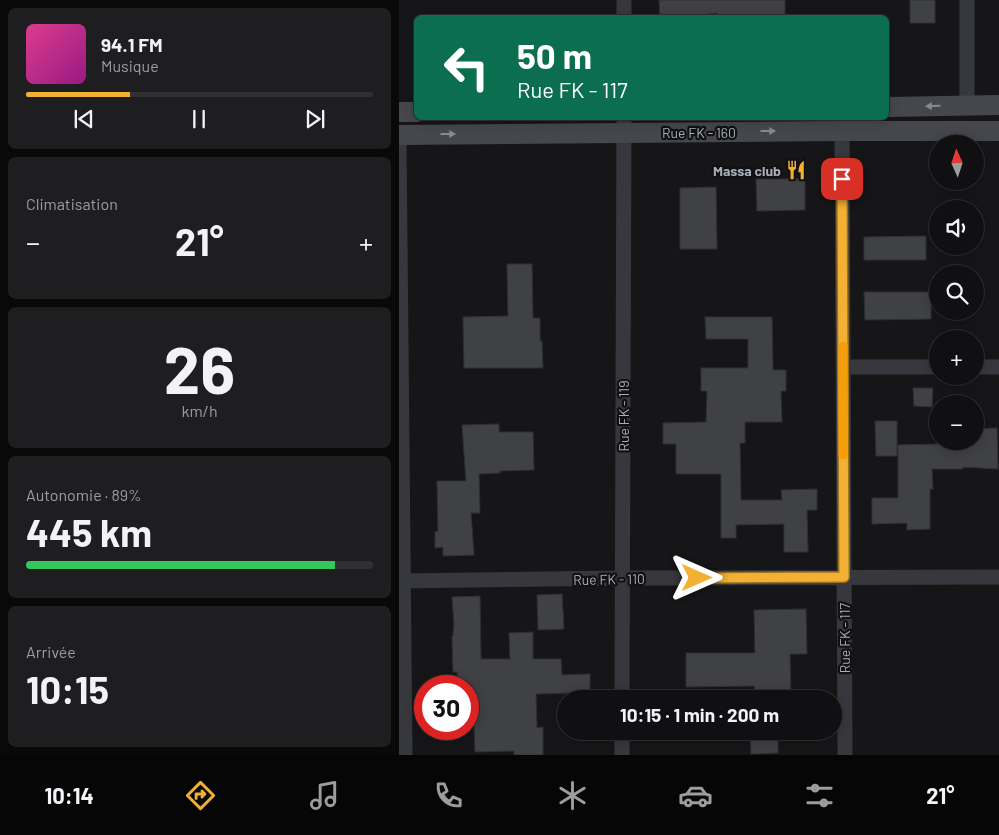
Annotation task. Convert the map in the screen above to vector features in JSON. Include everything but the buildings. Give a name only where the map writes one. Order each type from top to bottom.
[{"type":"main road","points":[[889,107],[999,105]]},
{"type":"main road","points":[[399,112],[414,112]]},
{"type":"main road","name":"Rue FK - 160","points":[[399,135],[624,125],[841,131],[999,132]]},
{"type":"street","points":[[623,0],[624,15]]},
{"type":"street","points":[[967,0],[967,105]]},
{"type":"street","name":"Rue FK - 119","points":[[622,690],[624,125]]},
{"type":"street","name":"Rue FK - 117","points":[[841,131],[845,755]]},
{"type":"street","points":[[399,140],[401,581],[405,755]]},
{"type":"street","points":[[843,367],[929,367]]},
{"type":"street","points":[[984,367],[999,367]]},
{"type":"street","name":"Rue FK - 110","points":[[401,581],[623,578],[999,577]]},
{"type":"street","points":[[622,740],[622,755]]},
{"type":"slow traffic","points":[[843,346],[843,455]]},
{"type":"place","name":"Massa club","points":[[796,170]]},
{"type":"route","points":[[697,578],[844,577],[842,179]]}]
